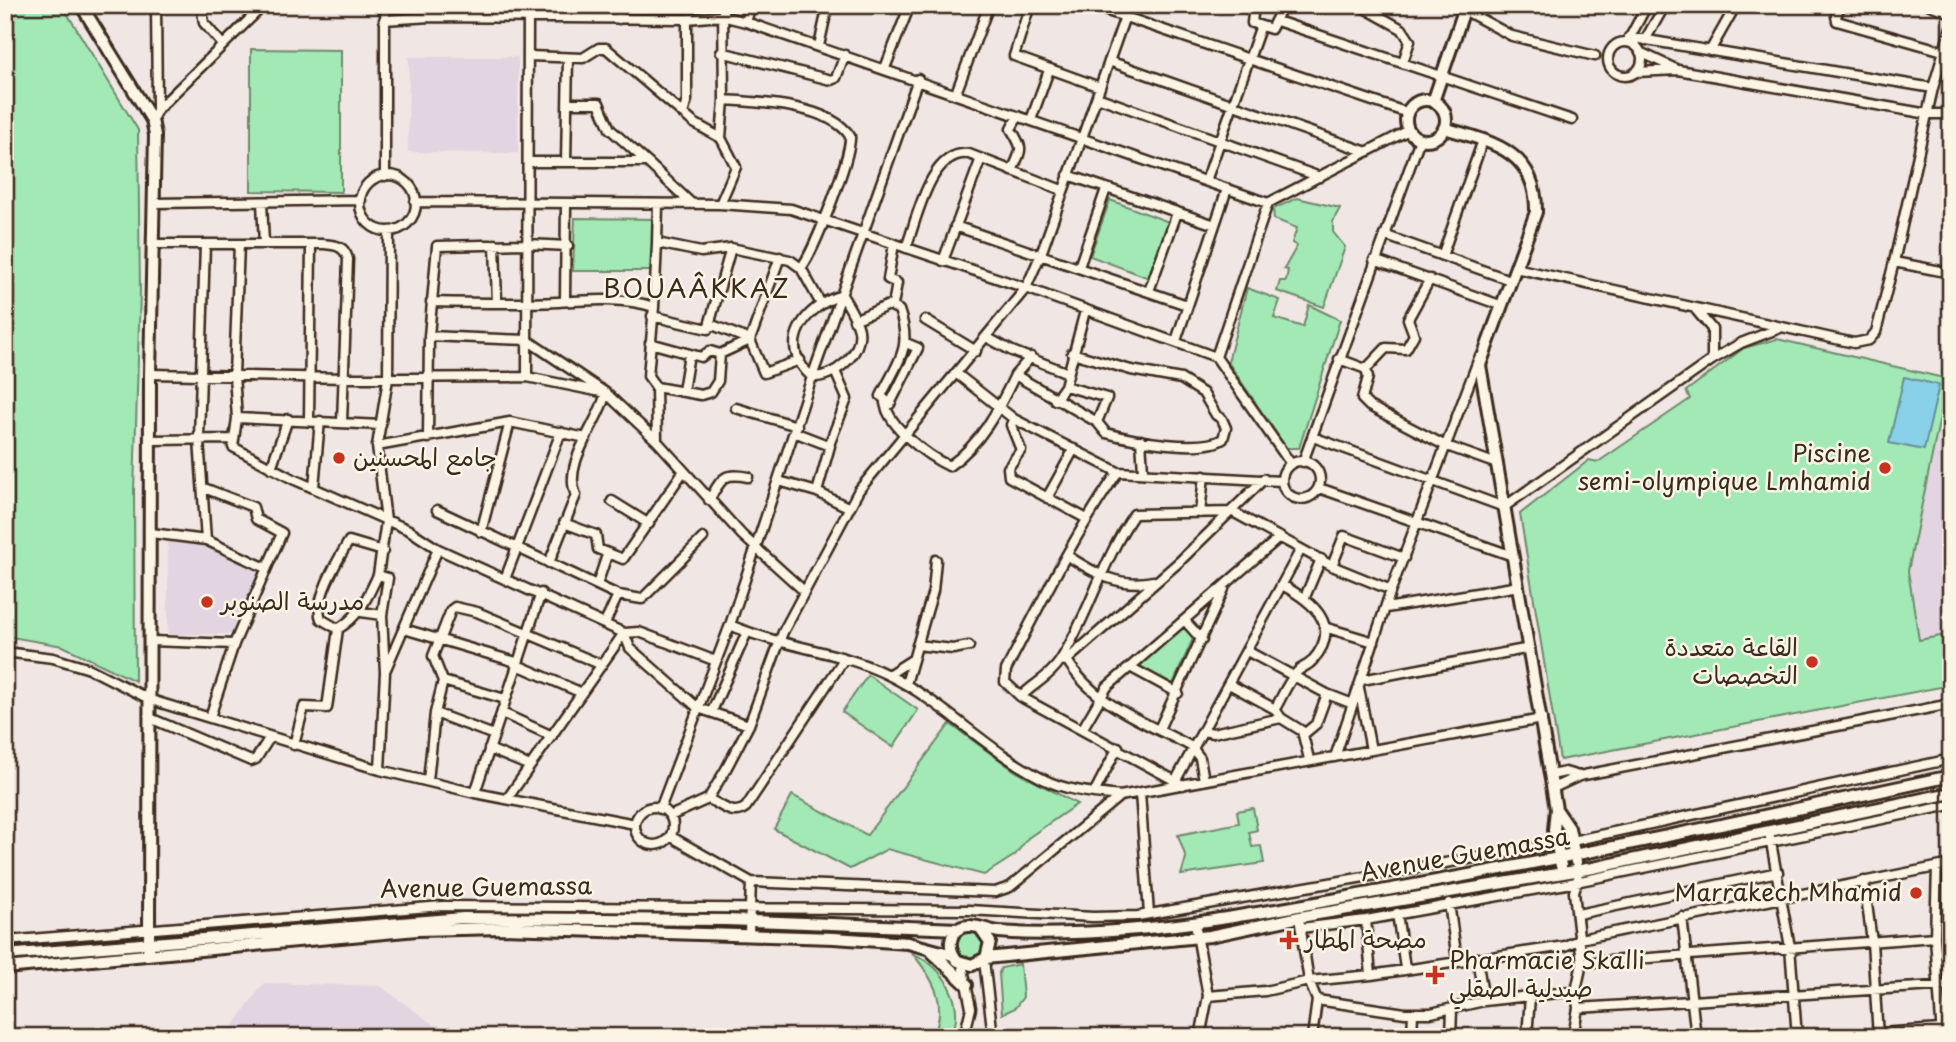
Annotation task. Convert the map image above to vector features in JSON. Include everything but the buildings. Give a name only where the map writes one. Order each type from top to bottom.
[{"type":"main road","points":[[81,5],[154,115],[155,203],[150,374],[151,700],[146,929],[149,955]]},
{"type":"main road","points":[[1433,102],[1458,7]]},
{"type":"main road","points":[[1433,102],[1445,114],[1444,128],[1434,139],[1420,139],[1409,130],[1408,113],[1418,103],[1433,102]]},
{"type":"main road","points":[[1444,128],[1483,140],[1521,162],[1535,190],[1536,212],[1483,350],[1481,376],[1542,719],[1556,809],[1556,844],[1564,879]]},
{"type":"main road","name":"Avenue Guemassa","points":[[981,929],[1012,933],[1065,933],[1195,923],[1575,857],[1951,776]]},
{"type":"main road","name":"Avenue Guemassa","points":[[985,959],[1198,938],[1564,879],[1770,836],[1951,793]]},
{"type":"main road","points":[[1556,809],[1569,828],[1578,876]]},
{"type":"main road","name":"Avenue Guemassa","points":[[5,955],[463,918],[749,928],[924,946],[953,955]]},
{"type":"main road","points":[[970,926],[981,929],[990,942],[985,959],[975,965],[962,964],[953,955],[951,940],[959,929],[970,926]]},
{"type":"main road","name":"Avenue Guemassa","points":[[5,968],[417,930],[959,929]]},
{"type":"main road","points":[[924,946],[967,985]]},
{"type":"street","points":[[154,115],[156,5]]},
{"type":"street","points":[[154,115],[264,5]]},
{"type":"street","points":[[385,5],[386,176]]},
{"type":"street","points":[[429,5],[430,17]]},
{"type":"street","points":[[527,377],[528,5]]},
{"type":"street","points":[[619,5],[619,19]]},
{"type":"street","points":[[721,138],[724,100],[721,51],[723,5]]},
{"type":"street","points":[[746,22],[751,5]]},
{"type":"street","points":[[819,46],[828,5]]},
{"type":"street","points":[[885,68],[909,5]]},
{"type":"street","points":[[956,93],[989,5]]},
{"type":"street","points":[[1030,5],[1014,56],[1100,87]]},
{"type":"street","points":[[1090,5],[1408,113]]},
{"type":"street","points":[[670,816],[708,799],[749,725],[781,644],[783,632],[859,490],[988,338],[1026,288],[1041,254],[1129,5]]},
{"type":"street","points":[[1237,5],[1253,8],[1251,21],[1260,28],[1273,29],[1283,5]]},
{"type":"street","points":[[1359,5],[1406,32],[1410,41],[1403,62]]},
{"type":"street","points":[[1637,5],[1641,16]]},
{"type":"street","points":[[1628,40],[1647,5]]},
{"type":"street","points":[[1646,40],[1665,5]]},
{"type":"street","points":[[1710,51],[1736,5]]},
{"type":"street","points":[[1841,5],[1836,16],[1837,21],[1943,51]]},
{"type":"street","points":[[1930,5],[1951,13]]},
{"type":"street","points":[[201,6],[204,23],[223,45]]},
{"type":"street","points":[[1458,7],[1512,36],[1594,57],[1611,70],[1626,76],[1636,72],[1678,70],[1928,114],[1951,114]]},
{"type":"street","points":[[384,20],[430,17],[687,19],[722,16],[918,79],[1268,203]]},
{"type":"street","points":[[683,114],[687,100],[687,19]]},
{"type":"street","points":[[1277,21],[1572,120]]},
{"type":"street","points":[[1515,268],[1846,342],[1869,340],[1881,318],[1933,88],[1951,27]]},
{"type":"street","points":[[1206,181],[1260,28]]},
{"type":"street","points":[[1628,40],[1640,52],[1678,70]]},
{"type":"street","points":[[1594,57],[1628,40],[1646,40],[1933,88]]},
{"type":"street","points":[[1611,70],[1607,61],[1612,47]]},
{"type":"street","points":[[529,56],[583,58],[599,48],[606,48],[694,123],[721,138],[737,167],[720,204]]},
{"type":"street","points":[[721,51],[831,80],[836,78],[845,55]]},
{"type":"street","points":[[1636,72],[1642,63],[1640,52]]},
{"type":"street","points":[[566,162],[568,58]]},
{"type":"street","points":[[1110,61],[1367,152]]},
{"type":"street","points":[[1031,120],[1049,69]]},
{"type":"street","points":[[660,809],[730,625],[812,377],[865,235],[918,79]]},
{"type":"street","points":[[1097,97],[1320,177]]},
{"type":"street","points":[[724,100],[790,107],[844,126],[851,141],[814,247],[801,268]]},
{"type":"street","points":[[568,103],[598,103],[610,129],[692,204]]},
{"type":"street","points":[[1012,171],[1022,148],[1021,141],[1011,129],[1018,116]]},
{"type":"street","points":[[1216,357],[1268,203],[1409,130]]},
{"type":"street","points":[[619,161],[620,138]]},
{"type":"street","points":[[1303,462],[1420,139]]},
{"type":"street","points":[[1442,256],[1483,140]]},
{"type":"street","points":[[906,248],[938,166],[948,158],[963,153],[1062,190]]},
{"type":"street","points":[[943,261],[980,160]]},
{"type":"street","points":[[528,162],[647,162]]},
{"type":"street","points":[[1068,175],[1215,225]]},
{"type":"street","points":[[386,176],[407,184],[415,202],[408,222],[389,232],[368,222],[360,200],[369,183],[386,176]]},
{"type":"street","points":[[1079,267],[1106,189]]},
{"type":"street","points":[[1175,341],[1227,189]]},
{"type":"street","points":[[155,203],[360,200]]},
{"type":"street","points":[[262,202],[264,244]]},
{"type":"street","points":[[415,202],[778,206],[1026,288],[1216,357],[1291,464]]},
{"type":"street","points":[[657,441],[656,387],[648,376],[658,204]]},
{"type":"street","points":[[565,300],[568,246],[566,205]]},
{"type":"street","points":[[1149,291],[1177,213]]},
{"type":"street","points":[[955,226],[1187,305]]},
{"type":"street","points":[[338,629],[349,624],[361,612],[378,575],[383,551],[386,521],[377,446],[388,379],[389,232]]},
{"type":"street","points":[[1384,235],[1510,280]]},
{"type":"street","points":[[657,243],[701,252],[731,248],[780,257],[801,268],[821,304]]},
{"type":"street","points":[[154,244],[337,245],[347,256],[346,378],[342,422]]},
{"type":"street","points":[[205,244],[199,439],[206,540]]},
{"type":"street","points":[[239,244],[234,375],[237,418],[233,439],[235,449],[386,521],[438,549],[541,593],[624,633],[639,632],[716,661]]},
{"type":"street","points":[[309,420],[311,244]]},
{"type":"street","points":[[495,244],[497,303]]},
{"type":"street","points":[[893,305],[897,282],[888,279],[894,244]]},
{"type":"street","points":[[428,438],[429,336],[437,246],[568,246]]},
{"type":"street","points":[[652,316],[705,331],[710,324],[731,248]]},
{"type":"street","points":[[780,257],[750,340],[764,373],[800,360]]},
{"type":"street","points":[[1374,260],[1500,305]]},
{"type":"street","points":[[1894,262],[1951,273]]},
{"type":"street","points":[[1366,369],[1386,348],[1406,349],[1414,335],[1408,322],[1409,314],[1430,279]]},
{"type":"street","points":[[812,377],[800,360],[797,347],[800,326],[806,314],[842,295]]},
{"type":"street","points":[[812,377],[821,377],[835,371],[846,363],[855,346],[859,328],[842,295]]},
{"type":"street","points":[[432,302],[565,300],[638,303],[654,307]]},
{"type":"street","points":[[854,320],[893,305]]},
{"type":"street","points":[[893,305],[899,310],[906,343],[881,396],[891,417],[905,433],[949,466],[978,438],[999,410],[1015,375],[1031,357]]},
{"type":"street","points":[[1696,310],[1712,329],[1712,360]]},
{"type":"street","points":[[1055,400],[1065,386],[1072,353],[1086,312]]},
{"type":"street","points":[[925,320],[976,351]]},
{"type":"street","points":[[710,324],[750,340]]},
{"type":"street","points":[[1313,437],[1504,507],[1712,360],[1741,343],[1780,328]]},
{"type":"street","points":[[429,336],[527,340],[606,393],[657,441],[756,548],[804,591]]},
{"type":"street","points":[[988,338],[1068,373]]},
{"type":"street","points":[[650,343],[701,356],[710,351],[720,354],[750,340]]},
{"type":"street","points":[[885,403],[893,402],[918,348],[906,343]]},
{"type":"street","points":[[1335,757],[1391,590],[1444,445],[1483,350]]},
{"type":"street","points":[[1015,375],[1097,422],[1106,433],[1165,444],[1212,444],[1223,439],[1226,428],[1203,393],[1181,379],[1131,370],[1072,353]]},
{"type":"street","points":[[683,391],[689,354]]},
{"type":"street","points":[[656,387],[701,395],[711,392],[718,381],[720,354]]},
{"type":"street","points":[[1339,359],[1366,369]]},
{"type":"street","points":[[1366,369],[1368,377],[1362,392],[1364,402],[1444,445],[1497,464]]},
{"type":"street","points":[[817,492],[828,445],[847,399],[835,371]]},
{"type":"street","points":[[150,374],[388,379],[527,377],[606,393]]},
{"type":"street","points":[[957,374],[999,410],[1118,471],[1282,481]]},
{"type":"street","points":[[1065,386],[1107,398],[1097,422]]},
{"type":"street","points":[[549,563],[576,495],[571,483],[578,452],[597,419],[606,393]]},
{"type":"street","points":[[736,408],[796,429],[828,445]]},
{"type":"street","points":[[237,418],[381,425]]},
{"type":"street","points":[[271,468],[288,419]]},
{"type":"street","points":[[1014,419],[1011,425],[1020,450],[1009,465],[1007,475],[1085,518]]},
{"type":"street","points":[[314,487],[320,421]]},
{"type":"street","points":[[377,446],[510,422],[586,438]]},
{"type":"street","points":[[481,532],[510,422]]},
{"type":"street","points":[[505,579],[561,432]]},
{"type":"street","points":[[151,440],[233,439]]},
{"type":"street","points":[[1142,440],[1143,471]]},
{"type":"street","points":[[1047,498],[1074,449]]},
{"type":"street","points":[[1303,462],[1318,471],[1319,488],[1311,496],[1300,499],[1289,495],[1282,481],[1285,470],[1291,464],[1303,462]]},
{"type":"street","points":[[1118,471],[1085,518],[1068,556],[1006,670],[1007,687],[1021,698],[1083,728],[1180,782]]},
{"type":"street","points":[[564,523],[596,535],[597,548],[607,555],[624,558],[683,472]]},
{"type":"street","points":[[709,500],[724,477],[732,474],[748,477]]},
{"type":"street","points":[[1200,513],[1204,476]]},
{"type":"street","points":[[1021,698],[1042,683],[1063,661],[1233,512],[1242,498],[1264,479]]},
{"type":"street","points":[[779,481],[817,492],[850,508]]},
{"type":"street","points":[[204,488],[253,507],[256,519],[282,533],[234,644],[210,717]]},
{"type":"street","points":[[1319,488],[1513,556]]},
{"type":"street","points":[[612,501],[649,524]]},
{"type":"street","points":[[437,510],[618,595],[642,599],[703,538]]},
{"type":"street","points":[[1063,661],[1099,576],[1134,514],[1233,512],[1332,566],[1391,590]]},
{"type":"street","points":[[150,533],[206,540],[266,568]]},
{"type":"street","points":[[1332,566],[1344,536],[1404,558]]},
{"type":"street","points":[[1083,728],[1099,698],[1130,667],[1186,622],[1280,537]]},
{"type":"street","points":[[338,629],[321,619],[318,603],[348,543],[351,539],[383,551]]},
{"type":"street","points":[[385,672],[438,549]]},
{"type":"street","points":[[1180,782],[1193,749],[1301,549]]},
{"type":"street","points":[[597,585],[607,555]]},
{"type":"street","points":[[1068,556],[1099,576],[1126,584],[1153,581]]},
{"type":"street","points":[[1305,597],[1321,559]]},
{"type":"street","points":[[906,684],[910,661],[933,591],[936,560]]},
{"type":"street","points":[[378,575],[388,578],[382,615],[385,672],[380,770]]},
{"type":"street","points":[[1275,709],[1294,676],[1314,659],[1323,643],[1324,627],[1317,609],[1305,597],[1282,585]]},
{"type":"street","points":[[1386,608],[1519,586]]},
{"type":"street","points":[[1159,729],[1225,588]]},
{"type":"street","points":[[475,793],[502,713],[515,663],[541,593]]},
{"type":"street","points":[[605,623],[618,595]]},
{"type":"street","points":[[428,781],[435,713],[443,681],[433,656],[451,610],[461,606],[602,665]]},
{"type":"street","points":[[361,612],[382,615]]},
{"type":"street","points":[[1186,622],[1202,640]]},
{"type":"street","points":[[730,625],[781,644],[844,659],[888,675],[906,684],[1043,779],[1094,793],[1121,796],[1140,793],[1180,782],[1204,780],[1542,719]]},
{"type":"street","points":[[1324,627],[1374,642]]},
{"type":"street","points":[[293,745],[304,707],[327,708],[338,629]]},
{"type":"street","points":[[404,629],[515,663],[582,693]]},
{"type":"street","points":[[712,711],[747,632]]},
{"type":"street","points":[[624,633],[630,648],[698,708],[749,725]]},
{"type":"street","points":[[508,799],[624,633]]},
{"type":"street","points":[[151,641],[234,644]]},
{"type":"street","points":[[917,645],[953,649],[969,646]]},
{"type":"street","points":[[1360,684],[1530,648]]},
{"type":"street","points":[[1247,651],[1327,694],[1353,704]]},
{"type":"street","points":[[5,652],[53,658],[90,669],[151,700],[380,770],[475,793],[635,824]]},
{"type":"street","points":[[708,799],[731,811],[742,811],[746,807],[844,659]]},
{"type":"street","points":[[888,675],[910,661]]},
{"type":"street","points":[[1063,661],[1099,698],[1193,749],[1200,758],[1204,780]]},
{"type":"street","points":[[1130,667],[1178,693]]},
{"type":"street","points":[[443,681],[505,699]]},
{"type":"street","points":[[1229,684],[1275,709],[1281,718],[1304,734],[1309,759]]},
{"type":"street","points":[[1360,684],[1371,750]]},
{"type":"street","points":[[1304,734],[1316,724],[1327,694]]},
{"type":"street","points":[[1553,788],[1579,776],[1951,704]]},
{"type":"street","points":[[435,713],[494,735]]},
{"type":"street","points":[[502,713],[552,736]]},
{"type":"street","points":[[150,718],[251,761],[256,760],[270,737]]},
{"type":"street","points":[[1203,731],[1213,733],[1281,718]]},
{"type":"street","points":[[1094,793],[1118,747]]},
{"type":"street","points":[[489,749],[530,766]]},
{"type":"street","name":"Avenue Guemassa","points":[[5,941],[443,906],[969,910],[1093,917],[1150,915],[1572,841],[1951,759]]},
{"type":"street","points":[[1551,775],[1565,772],[1579,776]]},
{"type":"street","points":[[1140,793],[1150,915]]},
{"type":"street","points":[[670,836],[751,882],[995,892],[1010,887],[1121,796]]},
{"type":"street","points":[[1797,1037],[1790,947],[1783,896],[1770,836],[1951,805]]},
{"type":"street","points":[[647,809],[660,809],[670,816],[673,828],[670,836],[661,844],[650,845],[637,835],[635,824],[647,809]]},
{"type":"street","points":[[1208,996],[1565,946],[1580,939],[1682,917],[1951,864]]},
{"type":"street","points":[[1819,1037],[1942,1033],[1935,937],[1937,867]]},
{"type":"street","points":[[1578,914],[1778,872]]},
{"type":"street","points":[[1573,1037],[1578,1008],[1576,991],[1582,962],[1574,892],[1578,876]]},
{"type":"street","points":[[1312,1037],[1317,1000],[1309,981],[1300,923],[1366,920],[1564,879],[1574,892]]},
{"type":"street","points":[[1864,881],[1872,942],[1878,1035]]},
{"type":"street","points":[[749,928],[751,882]]},
{"type":"street","points":[[1449,904],[1457,960]]},
{"type":"street","points":[[1397,913],[1405,968]]},
{"type":"street","points":[[1682,917],[1689,956],[1696,1037]]},
{"type":"street","points":[[1366,920],[1371,975]]},
{"type":"street","points":[[1195,923],[1208,996],[1200,1037]]},
{"type":"street","points":[[1582,962],[1935,937]]},
{"type":"street","points":[[1477,958],[1484,1001]]},
{"type":"street","points":[[985,959],[993,1037]]},
{"type":"street","points":[[962,964],[971,1008],[964,1037]]},
{"type":"street","points":[[1578,1008],[1951,985]]},
{"type":"street","points":[[1317,1000],[1413,1013],[1452,1009],[1484,1001],[1576,991]]},
{"type":"street","points":[[1527,1037],[1530,997]]},
{"type":"street","points":[[1451,1037],[1452,1009]]},
{"type":"street","points":[[1412,1037],[1413,1013]]},
{"type":"shaded area","points":[[409,57],[518,57],[518,153],[408,152]]},
{"type":"shaded area","points":[[1951,375],[1951,634],[1919,640],[1908,571]]},
{"type":"shaded area","name":"مدرسة الصنوبر","points":[[168,542],[205,544],[260,570],[233,634],[168,634]]},
{"type":"shaded area","points":[[264,983],[380,986],[445,1033],[444,1037],[225,1037]]},
{"type":"green space","points":[[5,5],[62,5],[138,130],[140,291],[134,492],[135,681],[63,646],[5,636]]},
{"type":"green space","points":[[251,49],[341,50],[341,192],[251,191]]},
{"type":"green space","points":[[1297,198],[1340,208],[1333,221],[1333,232],[1345,247],[1324,307],[1277,291],[1280,281],[1286,281],[1288,270],[1284,269],[1297,246],[1292,243],[1297,228],[1274,219],[1273,209]]},
{"type":"green space","points":[[1110,200],[1169,222],[1149,278],[1090,256]]},
{"type":"green space","points":[[575,218],[656,219],[655,271],[573,271]]},
{"type":"green space","points":[[1247,288],[1280,300],[1274,318],[1303,327],[1309,305],[1340,320],[1299,448],[1286,448],[1228,362]]},
{"type":"green space","points":[[1777,339],[1948,379],[1908,571],[1919,640],[1951,634],[1951,685],[1560,760],[1520,514],[1589,460],[1598,462],[1690,399],[1686,391],[1744,348]]},
{"type":"green space","points":[[1186,626],[1195,634],[1173,684],[1135,666]]},
{"type":"green space","points":[[868,675],[918,710],[893,747],[842,712]]},
{"type":"green space","points":[[950,724],[1015,771],[1077,804],[1028,838],[1015,855],[984,875],[887,849],[850,869],[774,829],[792,795],[867,835]]},
{"type":"green space","points":[[1253,808],[1257,830],[1249,832],[1252,847],[1261,846],[1264,863],[1181,875],[1186,858],[1178,835],[1239,823],[1237,811]]},
{"type":"green space","points":[[970,932],[980,936],[984,946],[980,956],[970,960],[960,956],[956,946],[960,936]]},
{"type":"green space","points":[[913,954],[935,968],[950,988],[956,1012],[951,1037],[933,1037],[939,1003],[933,983]]},
{"type":"green space","points":[[1020,964],[1023,997],[1015,1008],[1002,1014],[999,973],[1001,968]]},
{"type":"water","points":[[1904,377],[1939,385],[1924,450],[1889,443]]},
{"type":"place","name":"جامع المحسنين","points":[[339,458]]},
{"type":"place","name":"Piscine semi-olympique Lmhamid","points":[[1885,468]]},
{"type":"place","name":"مدرسة الصنوبر","points":[[207,602]]},
{"type":"place","name":"القاعة متعددة التخصصات","points":[[1812,662]]},
{"type":"place","name":"Marrakech Mhamid","points":[[1916,893]]},
{"type":"place","name":"مصحة المطار","points":[[1289,940]]},
{"type":"place","name":"Pharmacie Skalli صيدلية الصقلي","points":[[1435,975]]},
{"type":"district","name":"BOUAÂKKAZ","points":[[697,289]]}]
